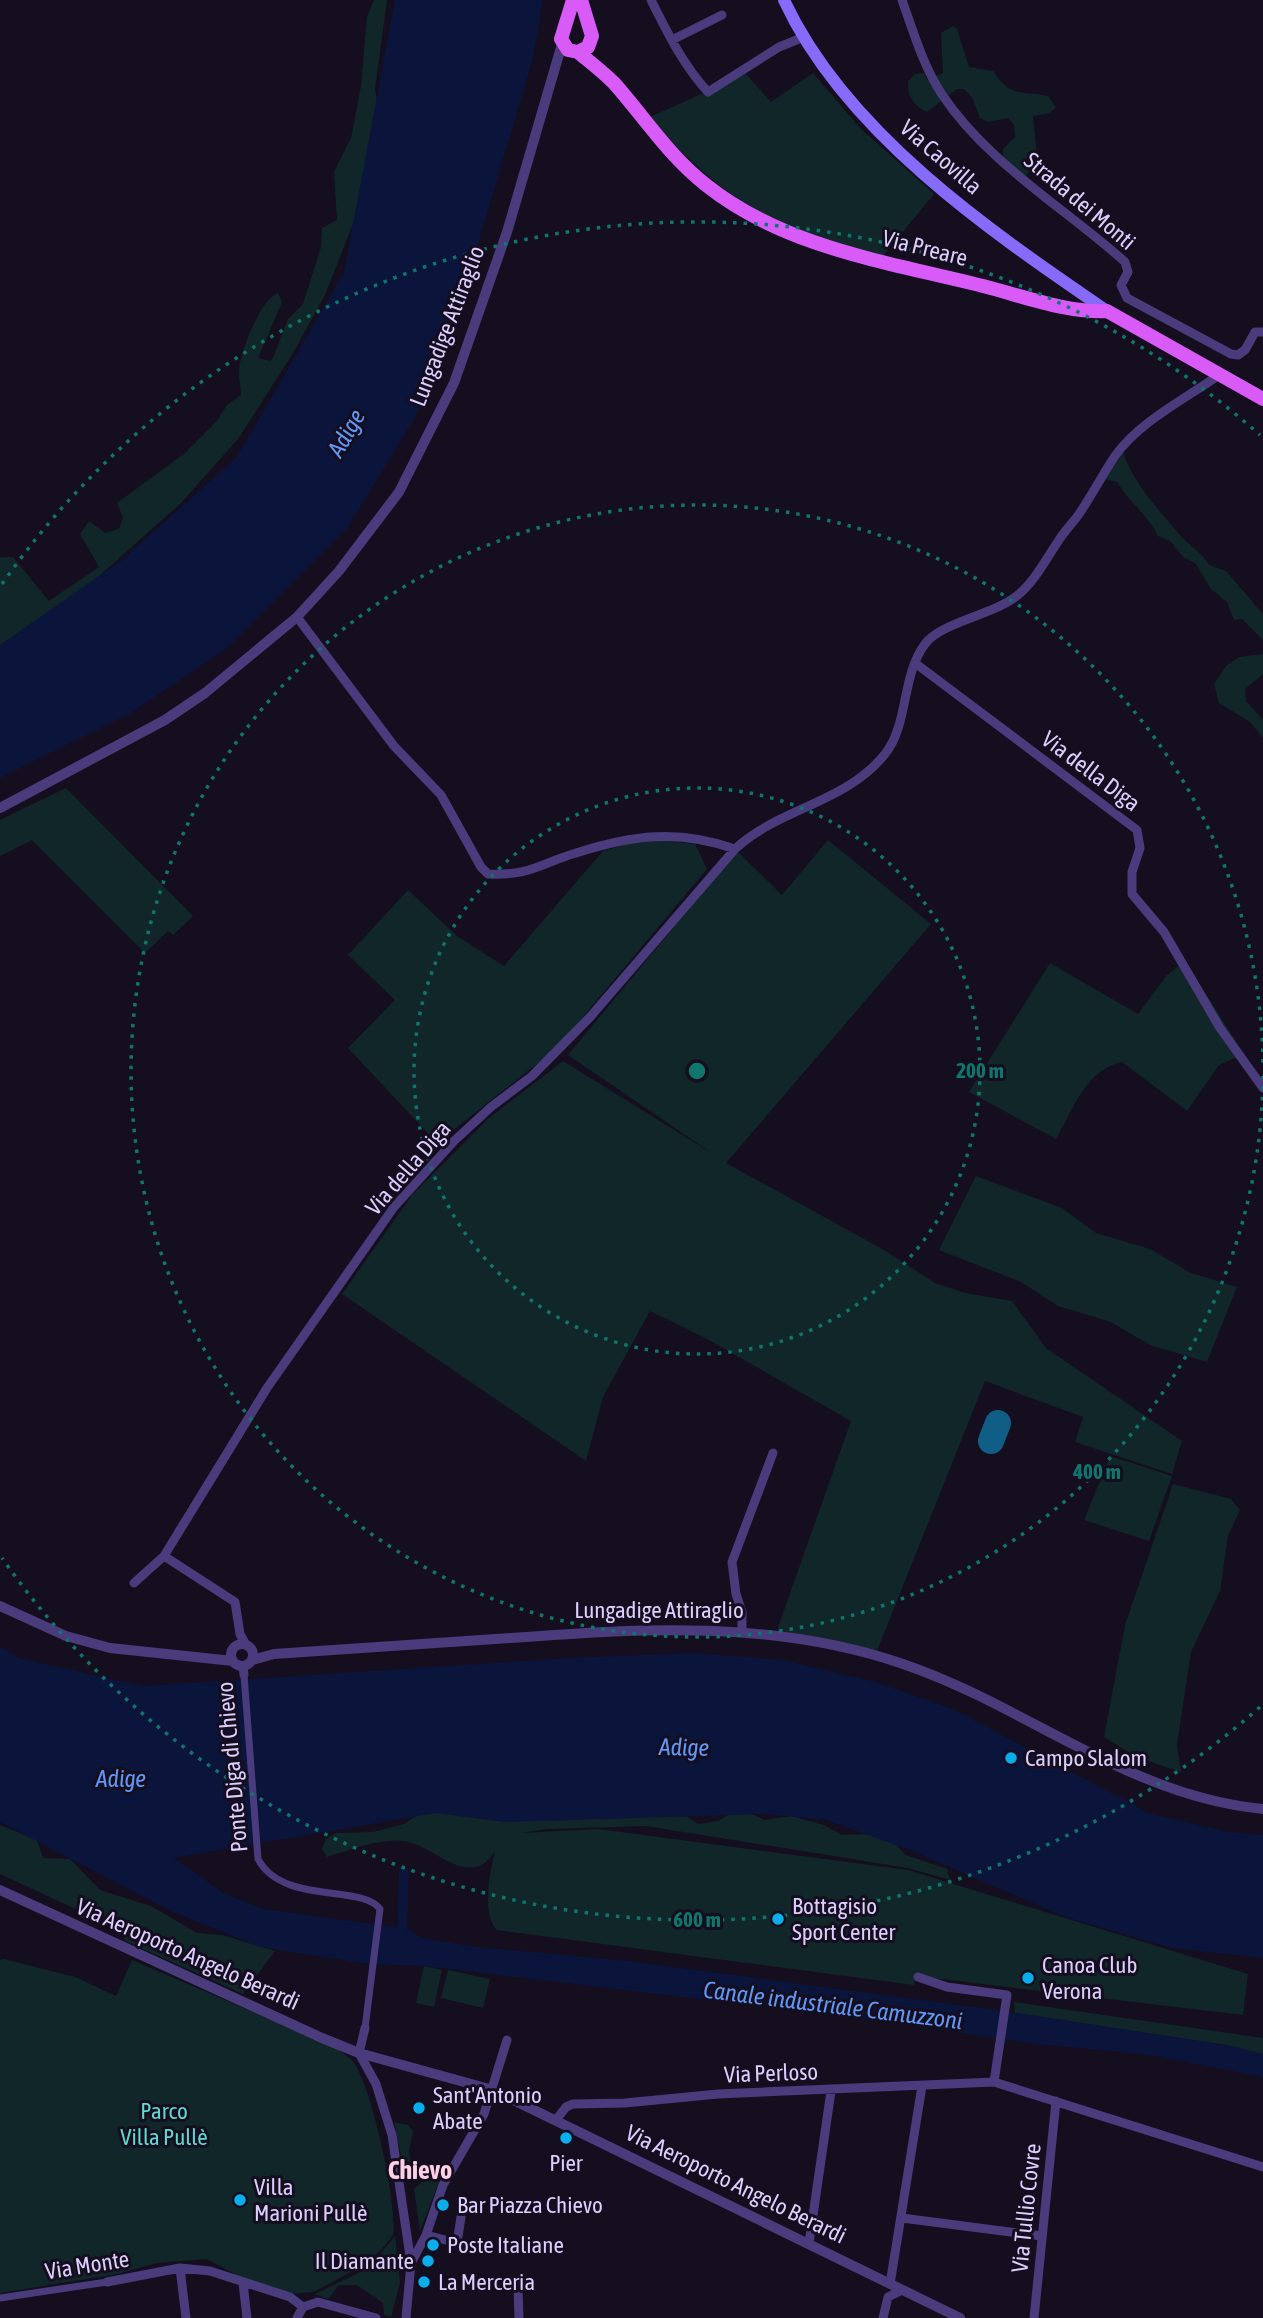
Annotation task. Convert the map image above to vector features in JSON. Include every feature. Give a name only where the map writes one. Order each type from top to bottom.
[{"type":"main road","name":"Lungadige Attiraglio","points":[[572,49],[562,28],[573,0]]},
{"type":"main road","points":[[572,49],[588,47],[592,41],[580,0]]},
{"type":"main road","name":"Via Caovilla","points":[[784,0],[804,37],[832,77],[882,134],[942,189],[1107,311]]},
{"type":"main road","points":[[562,28],[573,20],[588,25]]},
{"type":"main road","name":"Via Preare","points":[[592,41],[613,82]]},
{"type":"main road","name":"Via Preare","points":[[572,49],[613,82],[687,170],[735,205],[780,231],[826,247],[1024,297],[1087,312],[1107,311],[1263,399]]},
{"type":"street","points":[[651,0],[672,40],[695,77],[708,92],[779,47],[804,37]]},
{"type":"street","name":"Strada dei Monti","points":[[902,0],[917,43],[941,93],[1006,163],[1125,262],[1128,272],[1121,285],[1127,298],[1231,354],[1237,355],[1245,350],[1255,332],[1263,332]]},
{"type":"street","points":[[672,40],[722,15]]},
{"type":"street","name":"Lungadige Attiraglio","points":[[0,808],[165,720],[205,693],[297,617],[339,571],[399,492],[454,383],[507,232],[550,79],[572,49]]},
{"type":"street","name":"Via della Diga","points":[[134,1583],[164,1556],[267,1388],[394,1207],[454,1141],[491,1107],[532,1076],[592,1016],[735,849],[752,833],[775,820],[828,799],[861,779],[887,753],[915,663],[925,644],[942,630],[968,622],[1017,596],[1041,568],[1080,513],[1116,454],[1136,433],[1219,375]]},
{"type":"street","points":[[297,617],[394,746],[441,795],[484,872],[515,875],[529,873],[574,853],[660,834],[735,849]]},
{"type":"street","name":"Via della Diga","points":[[915,663],[1137,830],[1140,848],[1132,872],[1132,894],[1164,932],[1220,1028],[1263,1088]]},
{"type":"street","points":[[742,1631],[742,1612],[736,1594],[732,1562],[773,1453]]},
{"type":"street","points":[[164,1556],[235,1602],[242,1654]]},
{"type":"street","name":"Lungadige Attiraglio","points":[[0,1606],[66,1636],[110,1648],[162,1656],[274,1654],[636,1629],[742,1631],[808,1641],[903,1664],[998,1704],[1148,1782],[1195,1798],[1263,1809]]},
{"type":"street","name":"Ponte Diga di Chievo","points":[[242,1654],[258,1859],[265,1871],[284,1883],[377,1905],[381,1913],[365,2028]]},
{"type":"street","name":"Via Aeroporto Angelo Berardi","points":[[0,1890],[359,2053],[493,2090],[960,2318]]},
{"type":"street","points":[[918,1977],[947,1987],[1007,1999],[1003,2043],[994,2082]]},
{"type":"street","points":[[365,2028],[359,2053],[376,2084],[392,2135],[411,2263],[406,2318]]},
{"type":"street","points":[[411,2263],[426,2235],[443,2185],[484,2114],[507,2040]]},
{"type":"street","name":"Via Perloso","points":[[556,2120],[566,2107],[573,2105],[718,2094],[994,2082],[1263,2166]]},
{"type":"street","points":[[890,2284],[922,2085]]},
{"type":"street","points":[[809,2243],[831,2091]]},
{"type":"street","name":"Via Tullio Covre","points":[[1034,2318],[1056,2101]]},
{"type":"street","points":[[426,2235],[457,2243],[461,2217]]},
{"type":"street","points":[[902,2218],[1042,2236]]},
{"type":"street","points":[[180,2268],[186,2318]]},
{"type":"street","name":"Via Monte","points":[[0,2298],[180,2268],[210,2271],[290,2297],[303,2306]]},
{"type":"street","points":[[243,2283],[247,2318]]},
{"type":"street","points":[[518,2286],[519,2318]]},
{"type":"street","points":[[883,2318],[888,2297],[902,2290]]},
{"type":"street","points":[[298,2318],[303,2306],[311,2301],[376,2318]]},
{"type":"green space","points":[[374,0],[387,0],[375,89],[378,107],[358,211],[325,295],[292,355],[238,439],[181,503],[98,577],[0,649],[0,557],[13,557],[49,601],[99,567],[80,534],[89,521],[105,533],[119,529],[123,518],[117,503],[185,453],[216,422],[227,405],[241,395],[239,372],[247,340],[258,315],[271,297],[278,293],[282,302],[258,358],[270,361],[273,358],[288,319],[303,304],[321,247],[322,228],[337,220],[334,172],[351,138],[361,86],[367,17]]},
{"type":"green space","points":[[953,26],[957,29],[969,67],[993,71],[999,80],[1011,89],[1048,96],[1056,108],[1049,113],[1033,116],[1037,157],[1022,183],[1002,160],[1003,149],[1015,137],[1014,125],[1008,118],[988,122],[980,118],[972,97],[964,89],[957,89],[927,112],[914,103],[910,96],[908,81],[915,74],[924,73],[927,80],[943,73],[941,33]]},
{"type":"green space","points":[[813,73],[860,128],[934,194],[883,256],[813,236],[754,208],[701,170],[650,117],[746,74],[771,102]]},
{"type":"green space","points":[[1123,453],[1140,486],[1179,534],[1209,565],[1226,571],[1263,614],[1263,640],[1242,619],[1234,620],[1227,602],[1211,589],[1195,563],[1184,558],[1170,541],[1158,536],[1117,482],[1105,479]]},
{"type":"green space","points":[[1263,654],[1263,674],[1245,689],[1246,701],[1263,720],[1263,738],[1250,722],[1219,703],[1214,684],[1226,666],[1239,657]]},
{"type":"green space","points":[[66,788],[193,916],[173,935],[168,931],[145,953],[32,840],[0,856],[0,820]]},
{"type":"green space","points":[[645,839],[695,844],[707,869],[557,1048],[437,1143],[348,1048],[395,1000],[348,955],[408,890],[457,936],[504,966],[603,851]]},
{"type":"green space","points":[[828,840],[931,924],[726,1163],[884,1250],[935,1283],[965,1293],[1012,1301],[1046,1348],[1182,1441],[1172,1474],[1075,1442],[1083,1417],[985,1381],[877,1651],[777,1630],[851,1421],[709,1340],[650,1311],[603,1397],[586,1461],[342,1294],[412,1195],[489,1118],[563,1061],[713,1154],[568,1055],[737,851],[782,895]]},
{"type":"green space","points":[[1185,961],[1244,1054],[1219,1065],[1187,1111],[1122,1062],[1110,1066],[1090,1082],[1056,1139],[969,1092],[1050,963],[1138,1014],[1167,975]]},
{"type":"green space","points":[[976,1176],[1062,1208],[1096,1233],[1150,1249],[1191,1273],[1237,1287],[1207,1362],[1150,1345],[1111,1322],[1058,1306],[1021,1282],[939,1250]]},
{"type":"green space","points":[[1110,1456],[1172,1476],[1149,1541],[1084,1520]]},
{"type":"green space","points":[[1173,1484],[1231,1499],[1240,1510],[1228,1536],[1220,1591],[1191,1652],[1177,1745],[1181,1772],[1136,1757],[1104,1737],[1125,1625]]},
{"type":"green space","name":"Bottagisio Sport Center","points":[[673,1807],[698,1824],[718,1821],[731,1813],[747,1812],[765,1820],[791,1816],[824,1825],[842,1835],[872,1834],[894,1843],[906,1855],[947,1869],[950,1880],[908,1868],[646,1826],[546,1829],[522,1833],[598,1829],[908,1870],[1248,1974],[1243,2015],[916,1976],[914,1985],[497,1930],[492,1923],[488,1904],[495,1851],[485,1863],[463,1867],[426,1849],[401,1841],[373,1843],[327,1857],[322,1849],[326,1839],[336,1833],[373,1832],[404,1824],[419,1814],[466,1811],[504,1822]]},
{"type":"green space","points":[[0,1825],[37,1840],[43,1858],[70,1859],[100,1890],[151,1906],[197,1933],[222,1935],[275,1951],[243,1994],[125,1941],[121,1930],[0,1874]]},
{"type":"green space","name":"Parco Villa Pullè","points":[[0,1960],[75,1977],[116,1996],[132,1960],[335,2047],[352,2060],[375,2117],[391,2199],[393,2235],[381,2250],[360,2267],[314,2292],[289,2294],[240,2277],[207,2259],[157,2263],[117,2274],[0,2293]]},
{"type":"green space","points":[[424,1966],[442,1970],[434,2007],[416,2003]]},
{"type":"green space","points":[[448,1970],[490,1979],[483,2008],[441,1998]]},
{"type":"green space","points":[[1014,2002],[1263,2038],[1263,2054],[1226,2045],[1015,2013]]},
{"type":"green space","points":[[394,2122],[408,2125],[413,2131],[409,2150],[411,2163],[428,2169],[413,2181],[405,2176]]},
{"type":"green space","points":[[434,2170],[439,2171],[440,2179],[420,2231],[414,2189]]},
{"type":"green space","points":[[395,2236],[400,2283],[391,2317],[384,2315],[383,2303],[357,2285],[339,2285],[328,2299],[315,2294],[369,2268]]},
{"type":"water","name":"Adige","points":[[395,0],[543,0],[533,58],[454,325],[414,419],[348,527],[227,648],[131,713],[0,778],[0,645],[122,560],[237,457],[344,272]]},
{"type":"water","name":"Adige","points":[[0,1646],[18,1658],[143,1686],[569,1658],[693,1653],[782,1660],[876,1682],[953,1709],[1151,1814],[1229,1832],[1263,1835],[1263,1958],[1172,1948],[1065,1917],[910,1850],[826,1820],[767,1814],[506,1822],[435,1813],[174,1858],[225,1894],[264,1909],[409,1929],[422,1938],[478,1947],[628,1961],[1004,2011],[1226,2045],[1263,2054],[1263,2077],[1143,2054],[1035,2044],[887,2022],[426,1966],[368,1964],[260,1947],[171,1911],[0,1822]]},
{"type":"waterway","name":"Canale industriale Camuzzoni","points":[[402,1938],[404,1872]]},
{"type":"taxiway","points":[[991,1441],[998,1423]]},
{"type":"place","name":"Campo Slalom","points":[[1011,1758]]},
{"type":"place","name":"Bottagisio Sport Center","points":[[778,1919]]},
{"type":"place","name":"Canoa Club Verona","points":[[1028,1978]]},
{"type":"place","name":"Sant'Antonio Abate","points":[[419,2108]]},
{"type":"place","name":"Pier","points":[[566,2138]]},
{"type":"place","name":"Villa Marioni Pullè","points":[[240,2200]]},
{"type":"place","name":"Bar Piazza Chievo","points":[[443,2205]]},
{"type":"place","name":"Poste Italiane","points":[[433,2245]]},
{"type":"place","name":"Il Diamante","points":[[428,2261]]},
{"type":"place","name":"La Merceria","points":[[424,2282]]},
{"type":"district","name":"Chievo","points":[[420,2170]]}]
